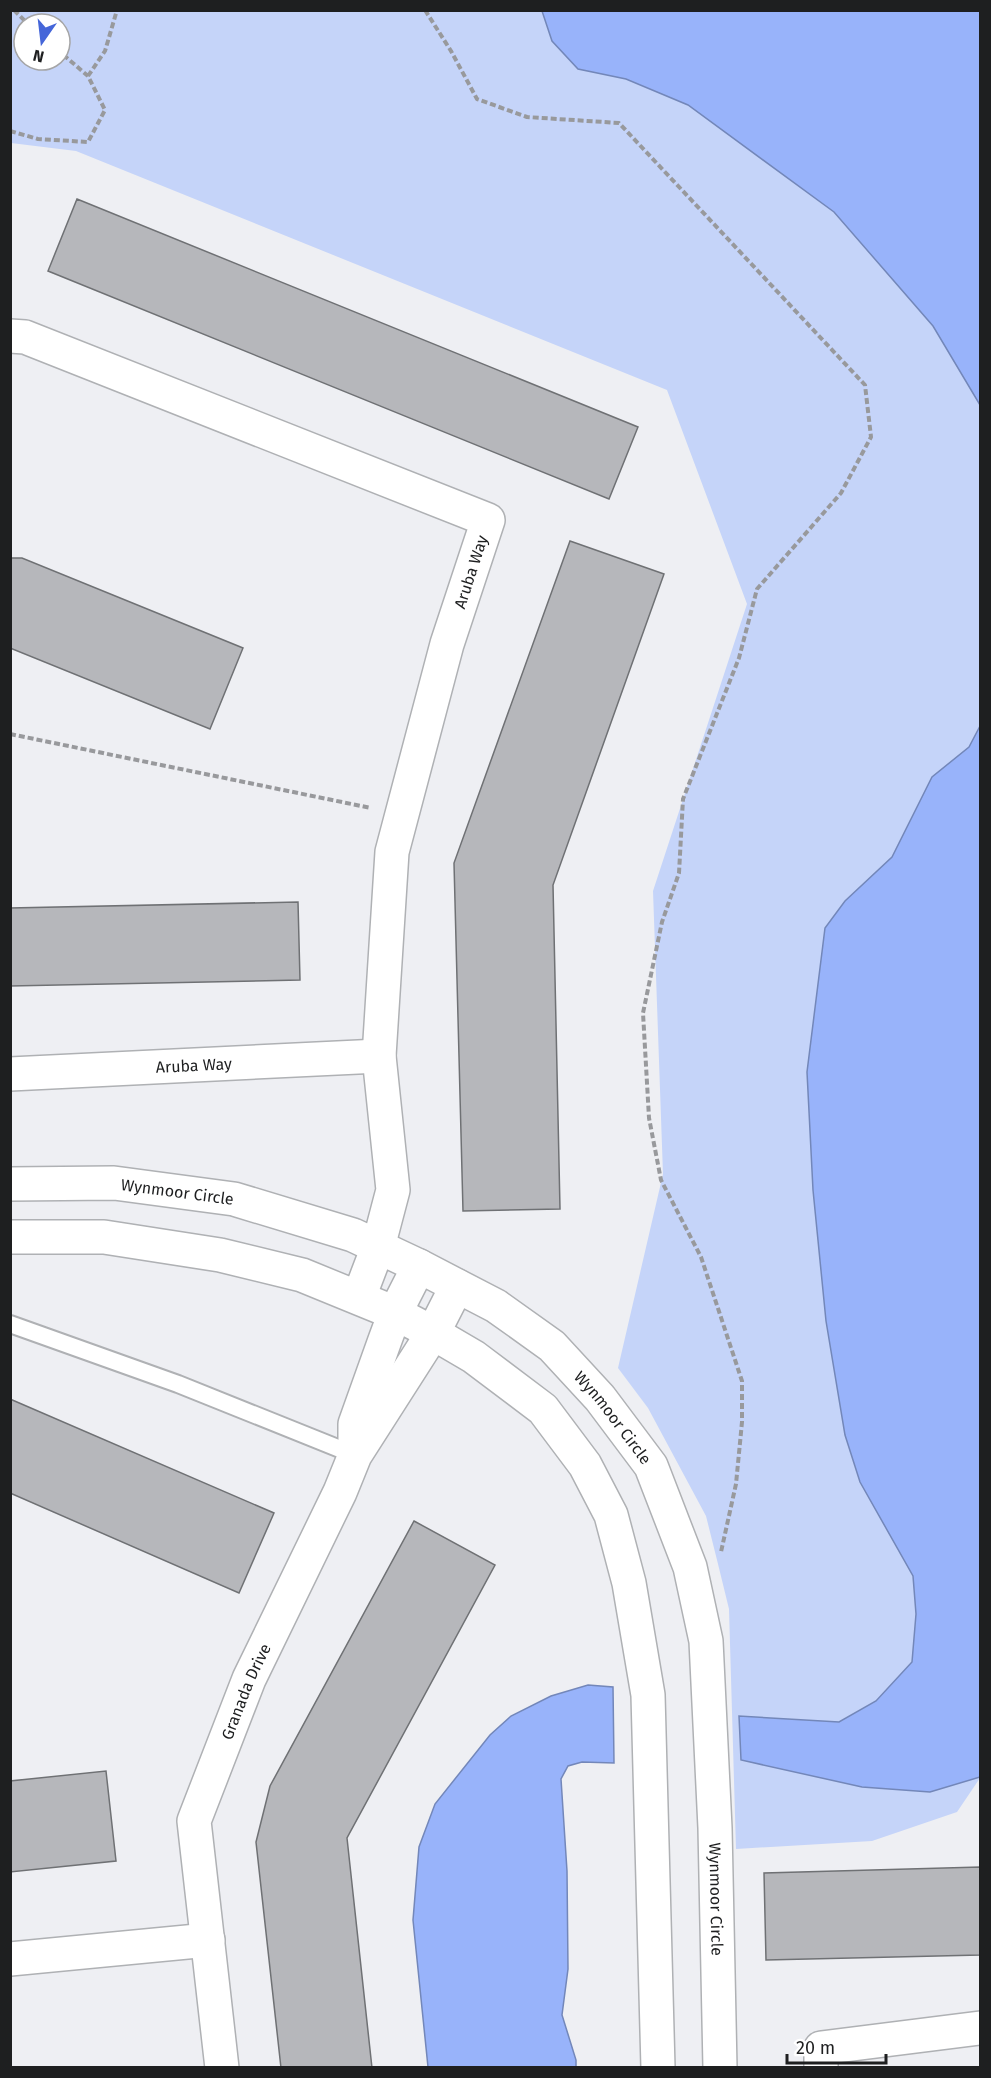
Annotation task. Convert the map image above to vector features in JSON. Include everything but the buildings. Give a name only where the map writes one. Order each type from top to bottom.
[{"type":"street","name":"Aruba Way","points":[[10,336],[26,337],[488,520],[447,644],[392,852],[379,1056],[393,1190],[378,1247],[358,1297]]},
{"type":"street","name":"Aruba Way","points":[[10,1074],[379,1056]]},
{"type":"street","name":"Wynmoor Circle","points":[[10,1184],[114,1183],[234,1198],[352,1235],[419,1266],[496,1306],[552,1346],[600,1398],[651,1466],[690,1568],[706,1641],[715,1828],[720,2067]]},
{"type":"street","points":[[10,1237],[104,1237],[220,1255],[302,1275],[395,1313],[433,1334],[474,1357],[543,1409],[585,1465],[611,1515],[629,1583],[648,1695],[658,2067]]},
{"type":"street","name":"Granada Drive","points":[[356,1455],[355,1424],[395,1313],[419,1266]]},
{"type":"street","name":"Granada Drive","points":[[222,2067],[194,1821],[249,1679],[356,1455],[433,1334],[457,1286]]},
{"type":"street","points":[[10,1959],[208,1940]]},
{"type":"street","points":[[821,2067],[820,2048],[981,2028]]},
{"type":"lane","points":[[10,1324],[178,1384],[356,1455]]},
{"type":"path","points":[[88,75],[105,51],[117,10]]},
{"type":"path","points":[[425,10],[477,99],[527,117],[619,123],[715,228],[865,385],[871,437],[841,493],[757,588],[739,658],[683,800],[679,873],[662,922],[643,1013],[649,1118],[661,1180],[700,1257],[742,1381],[742,1422],[736,1484],[721,1553]]},
{"type":"path","points":[[10,131],[38,139],[88,142],[105,110],[88,75],[72,62]]},
{"type":"path","points":[[10,734],[402,814]]},
{"type":"shaded area","points":[[11,11],[980,11],[980,1778],[957,1812],[872,1841],[736,1849],[729,1609],[718,1564],[706,1516],[648,1408],[618,1368],[663,1174],[653,891],[747,604],[667,390],[76,151],[11,143]]},
{"type":"water","points":[[542,11],[980,11],[980,405],[933,326],[834,212],[688,105],[626,79],[578,69],[552,41]]},
{"type":"water","points":[[980,726],[980,1777],[930,1792],[862,1787],[741,1760],[739,1716],[839,1722],[876,1701],[912,1662],[916,1614],[913,1576],[860,1482],[845,1435],[826,1321],[813,1190],[807,1072],[825,928],[845,901],[892,857],[932,777],[969,747]]},
{"type":"water","points":[[588,1685],[613,1687],[614,1763],[582,1762],[568,1766],[561,1779],[567,1871],[568,1969],[562,2015],[576,2060],[576,2067],[428,2067],[413,1920],[419,1847],[435,1804],[490,1735],[511,1716],[551,1696]]}]
